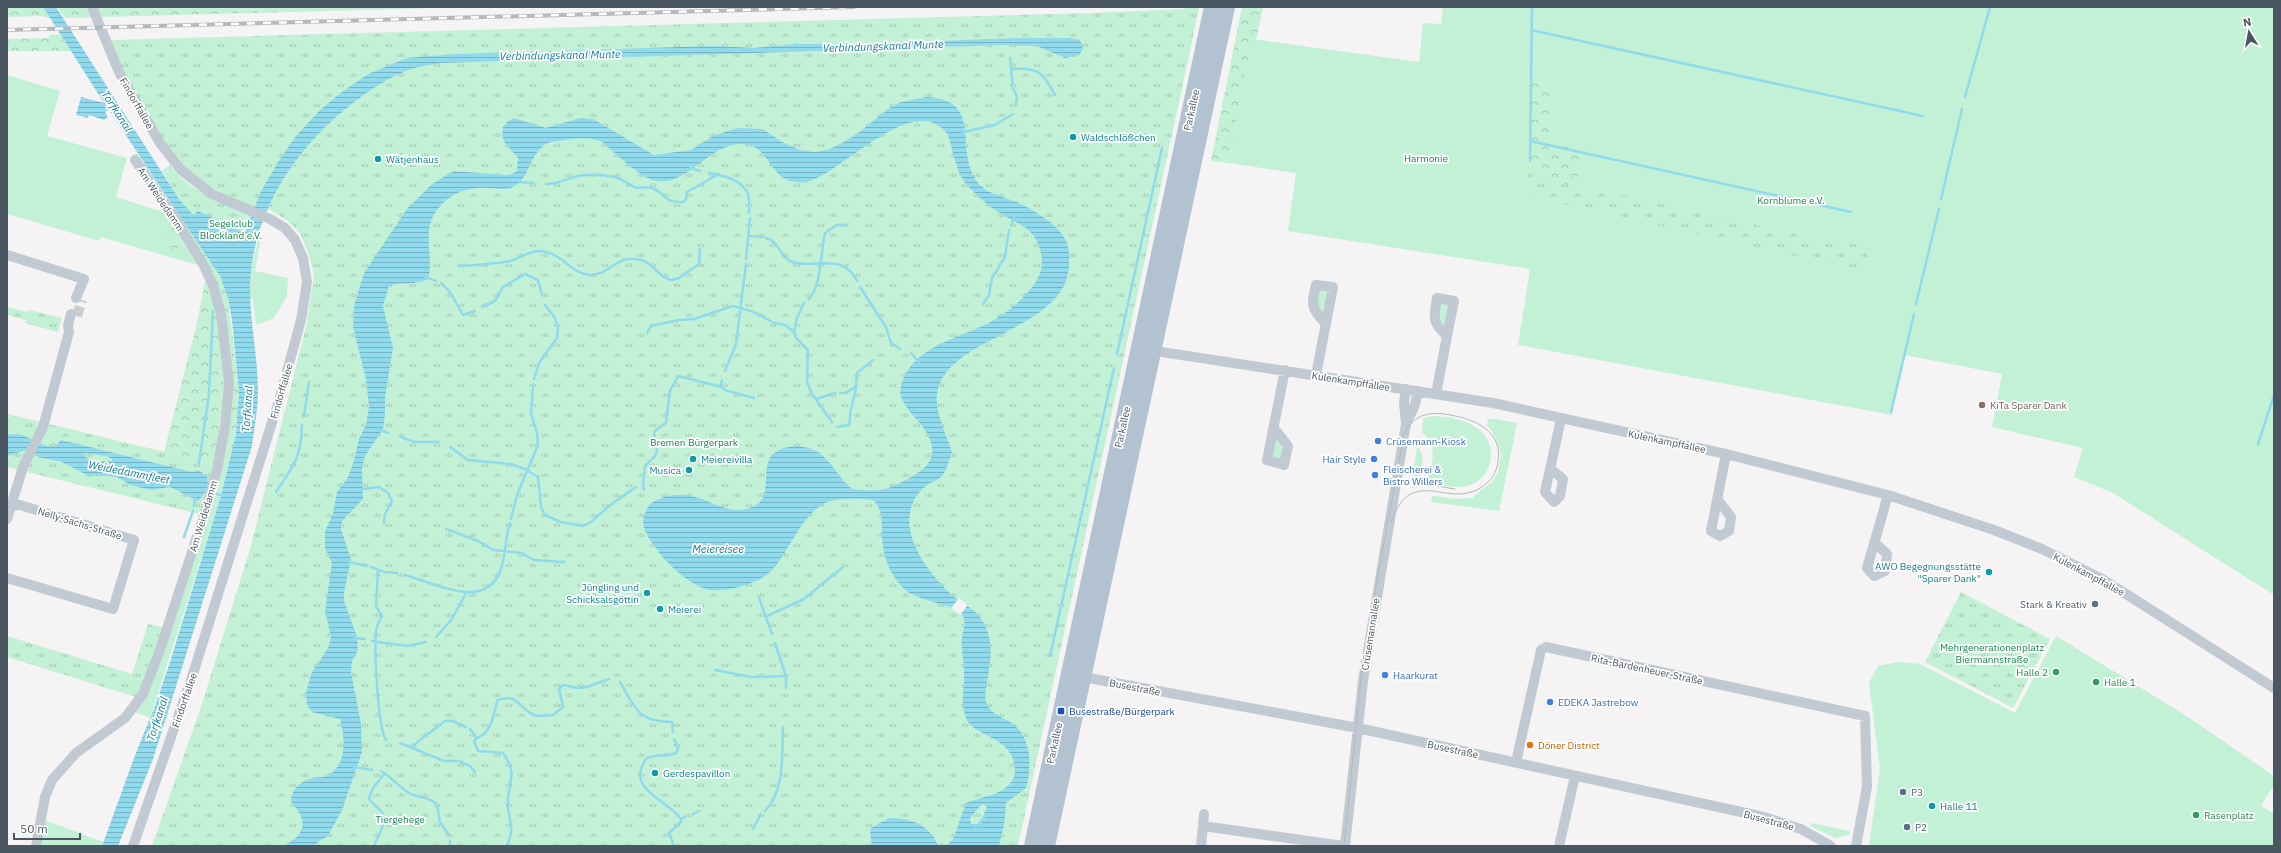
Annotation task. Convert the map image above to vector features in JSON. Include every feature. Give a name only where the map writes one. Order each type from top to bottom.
[{"type":"main road","name":"Parkallee","points":[[1147,350],[1212,7]]},
{"type":"main road","name":"Parkallee","points":[[1047,846],[1077,676],[1147,350],[1227,7]]},
{"type":"main road","name":"Parkallee","points":[[1032,846],[1077,676]]},
{"type":"street","name":"Findorffallee","points":[[92,7],[119,72],[160,143],[177,166],[206,190],[266,217],[285,228],[295,240],[305,268],[306,299],[280,397],[190,684],[133,846]]},
{"type":"street","name":"Am Weidedamm","points":[[36,846],[45,797],[52,780],[76,753],[125,718],[143,694],[160,650],[205,512],[217,470],[225,426],[229,383],[221,314],[213,285],[203,264],[174,215],[135,160]]},
{"type":"street","points":[[7,255],[84,279],[78,299]]},
{"type":"street","points":[[7,519],[9,506],[23,467],[44,427],[69,332],[68,325],[74,315]]},
{"type":"street","points":[[1316,375],[1325,323]]},
{"type":"street","points":[[1436,394],[1447,336]]},
{"type":"street","name":"Kulenkampffallee","points":[[1147,350],[1493,403],[1726,454],[1888,495],[1989,528],[2042,549],[2104,580],[2274,688]]},
{"type":"street","points":[[1274,428],[1285,370]]},
{"type":"street","name":"Crüsemannallee","points":[[1406,390],[1404,403],[1406,424]]},
{"type":"street","name":"Crüsemannallee","points":[[1344,846],[1375,602],[1406,424],[1418,392]]},
{"type":"street","points":[[1551,469],[1561,419]]},
{"type":"street","points":[[1718,500],[1726,454]]},
{"type":"street","points":[[1874,542],[1888,495]]},
{"type":"street","name":"Nelly-Sachs-Straße","points":[[7,578],[113,609],[134,540],[20,505],[9,506]]},
{"type":"street","name":"Rita-Bardenheuer-Straße","points":[[1516,762],[1541,650],[1546,647],[1865,716],[1867,787],[1856,846]]},
{"type":"street","name":"Busestraße","points":[[1077,676],[1358,728],[1516,762],[1786,823],[1801,829],[1830,846]]},
{"type":"street","points":[[1559,846],[1575,776]]},
{"type":"street","points":[[1200,846],[1204,814]]},
{"type":"street","points":[[1203,826],[1344,846]]},
{"type":"green space","points":[[7,7],[43,7],[50,18],[40,16],[7,17]]},
{"type":"green space","points":[[57,7],[471,7],[65,18]]},
{"type":"green space","points":[[80,7],[183,7],[98,9],[90,13],[83,12]]},
{"type":"green space","name":"Bremen Bürgerpark","points":[[1188,7],[1199,7],[1018,846],[152,846],[201,707],[250,549],[306,327],[314,275],[309,255],[300,233],[288,221],[269,209],[266,213],[210,187],[172,158],[112,51],[112,40],[1089,13],[1183,9]]},
{"type":"green space","points":[[1242,7],[1263,7],[1256,40],[1252,40],[1228,163],[1211,161]]},
{"type":"green space","name":"Kornblume e.V.","points":[[1443,7],[2274,7],[2274,595],[2113,493],[2074,477],[2083,448],[1992,427],[2002,374],[1905,355],[1892,415],[1518,345],[1530,269],[1288,231],[1296,173],[1228,163],[1252,39],[1419,62],[1423,23],[1441,24]]},
{"type":"green space","points":[[60,34],[71,51],[7,51],[7,39],[50,38],[49,35]]},
{"type":"green space","points":[[7,75],[60,91],[47,136],[127,158],[116,197],[172,215],[201,266],[101,237],[99,241],[7,214]]},
{"type":"green space","points":[[1530,79],[1550,84],[1548,142],[1583,150],[1577,189],[1528,170]]},
{"type":"green space","points":[[137,153],[220,276],[228,298],[239,393],[236,434],[230,457],[224,450],[229,421],[217,288],[151,178],[134,155]]},
{"type":"green space","name":"Segelclub Blockland e.V.","points":[[170,165],[187,183],[198,190],[220,202],[255,217],[238,273],[179,199],[162,171]]},
{"type":"green space","points":[[1528,170],[1549,177],[1576,189],[1577,185],[1825,240],[1827,236],[1869,248],[1864,271],[1534,198],[1530,191]]},
{"type":"green space","points":[[172,215],[198,259],[166,249]]},
{"type":"green space","points":[[259,236],[260,242],[255,271],[288,278],[287,296],[274,318],[256,325],[253,299],[250,299],[251,270]]},
{"type":"green space","points":[[206,275],[217,314],[224,386],[215,464],[164,452],[197,323]]},
{"type":"green space","points":[[1320,289],[1326,290],[1328,293],[1325,312],[1322,313],[1316,303]]},
{"type":"green space","points":[[1441,302],[1449,304],[1445,327],[1438,319]]},
{"type":"green space","points":[[7,307],[28,312],[29,310],[62,318],[58,332],[25,323],[26,320],[7,315]]},
{"type":"green space","points":[[7,414],[215,464],[203,515],[7,467]]},
{"type":"green space","points":[[1433,416],[1462,421],[1477,428],[1484,435],[1489,443],[1491,452],[1488,469],[1483,477],[1476,482],[1462,487],[1427,483],[1433,456],[1431,444],[1422,432],[1423,418]]},
{"type":"green space","points":[[1488,419],[1517,423],[1499,511],[1431,502],[1432,496],[1457,499],[1472,498],[1492,482],[1498,472],[1501,455],[1495,436],[1487,425]]},
{"type":"green space","points":[[1275,436],[1283,443],[1282,457],[1279,459],[1272,457]]},
{"type":"green space","points":[[1417,447],[1423,458],[1421,472],[1418,480],[1411,484]]},
{"type":"green space","points":[[224,450],[230,457],[219,503],[150,718],[135,712]]},
{"type":"green space","name":"Mehrgenerationenplatz Biermannstraße","points":[[1961,592],[2050,639],[2013,708],[1925,662]]},
{"type":"green space","points":[[148,624],[165,628],[141,690],[136,697],[7,657],[7,636],[132,674]]},
{"type":"green space","points":[[2056,636],[2185,715],[2274,776],[2274,785],[2261,806],[2274,814],[2274,846],[1869,846],[1880,769],[1869,683],[1878,666],[1898,662],[1920,664],[2015,713]]},
{"type":"green space","points":[[45,820],[103,842],[102,846],[40,846]]},
{"type":"green space","points":[[1811,823],[1850,831],[1849,835],[1836,838],[1810,826]]},
{"type":"water","points":[[43,7],[56,7],[179,199],[193,215],[198,211],[245,233],[260,193],[278,162],[296,136],[319,111],[342,92],[368,74],[407,58],[457,54],[712,46],[755,48],[795,44],[856,44],[1021,38],[1070,38],[1080,40],[1083,49],[1079,55],[1065,58],[1037,46],[1003,45],[441,63],[407,70],[380,84],[340,113],[303,151],[274,195],[264,219],[256,245],[250,286],[251,316],[258,377],[257,412],[252,446],[153,759],[118,846],[102,846],[137,750],[154,709],[171,659],[220,499],[236,434],[239,393],[232,320],[228,298],[220,276],[109,110],[105,112],[108,117],[104,120],[89,115],[88,118],[76,115],[81,97],[104,103]]},
{"type":"water","name":"Meiereisee","points":[[927,97],[944,100],[955,106],[961,115],[964,125],[969,164],[978,183],[988,191],[1019,203],[1046,219],[1064,236],[1069,249],[1069,267],[1062,289],[1047,306],[1027,320],[981,345],[960,359],[945,375],[937,394],[937,401],[939,416],[952,452],[943,475],[921,490],[914,500],[909,517],[912,539],[916,549],[928,568],[950,593],[978,614],[985,625],[991,648],[986,702],[991,710],[998,716],[1013,724],[1019,730],[1027,745],[1030,762],[1026,788],[1006,803],[1004,825],[999,846],[946,846],[953,839],[966,803],[996,793],[1010,784],[1014,778],[1015,770],[1013,759],[1008,750],[1002,744],[978,731],[967,720],[963,708],[963,616],[953,608],[946,605],[911,594],[900,584],[885,558],[880,510],[873,500],[843,499],[825,503],[809,516],[778,563],[771,571],[765,576],[749,584],[722,590],[706,589],[692,582],[678,572],[655,547],[645,530],[643,521],[650,504],[659,499],[674,495],[686,495],[736,510],[746,509],[756,505],[763,498],[769,460],[779,450],[789,447],[804,447],[818,452],[827,460],[852,489],[887,489],[913,476],[928,463],[931,458],[932,445],[926,431],[906,407],[903,401],[900,394],[903,379],[910,367],[932,348],[987,324],[1016,305],[1038,278],[1042,256],[1039,245],[1030,232],[1023,226],[987,204],[972,191],[964,181],[956,165],[948,135],[934,123],[918,121],[899,127],[880,137],[824,174],[805,182],[788,180],[781,176],[764,156],[751,145],[741,144],[728,146],[715,152],[681,176],[669,181],[656,181],[642,175],[602,142],[584,138],[553,142],[540,148],[523,178],[513,187],[504,189],[473,188],[465,190],[452,196],[440,206],[431,221],[429,229],[430,263],[428,279],[419,282],[389,286],[383,306],[393,348],[385,397],[383,429],[365,456],[362,467],[363,499],[342,521],[341,529],[351,560],[344,592],[344,601],[357,637],[358,650],[352,661],[351,672],[361,724],[362,752],[342,810],[328,836],[312,846],[284,846],[297,836],[301,831],[302,826],[300,815],[291,802],[291,797],[294,790],[300,784],[312,778],[327,776],[339,765],[342,758],[344,742],[340,719],[312,712],[307,705],[306,693],[311,674],[328,648],[331,637],[325,611],[332,563],[325,548],[325,531],[333,514],[337,492],[347,479],[353,464],[359,439],[366,425],[369,406],[366,379],[353,327],[354,306],[364,273],[407,209],[432,184],[454,171],[505,175],[512,174],[517,171],[518,158],[505,143],[502,136],[503,127],[508,121],[514,118],[546,128],[580,118],[593,119],[654,155],[691,150],[713,136],[737,128],[763,129],[782,142],[800,150],[815,152],[828,150],[842,143],[857,134],[888,109],[901,102]],"holes":[[[984,804],[987,807],[980,824],[971,824],[970,818],[981,805]]]},
{"type":"water","points":[[7,434],[22,435],[47,446],[55,447],[61,440],[192,472],[198,470],[207,476],[208,484],[205,493],[198,501],[170,487],[150,490],[130,485],[116,476],[89,476],[62,462],[38,457],[26,450],[7,456]],"holes":[[[85,453],[106,456],[112,459],[112,461],[92,461],[84,456]]]},
{"type":"water","points":[[889,818],[907,820],[919,824],[929,831],[940,846],[872,846],[870,833],[871,828]]},
{"type":"pier","points":[[959,598],[968,605],[960,615],[951,608]]},
{"type":"waterway","points":[[1530,161],[1532,7]]},
{"type":"waterway","points":[[1965,97],[1990,7]]},
{"type":"waterway","points":[[1531,30],[1923,116]]},
{"type":"waterway","points":[[1010,58],[1013,88],[1017,97],[1016,105]]},
{"type":"waterway","points":[[1011,69],[1034,70],[1043,76],[1055,95]]},
{"type":"waterway","points":[[1941,199],[1962,109]]},
{"type":"waterway","points":[[963,132],[995,125],[1013,114]]},
{"type":"waterway","points":[[1530,141],[1851,212]]},
{"type":"waterway","points":[[1117,354],[1162,148]]},
{"type":"waterway","points":[[690,168],[700,171]]},
{"type":"waterway","points":[[709,173],[732,179],[742,185],[749,196],[749,213]]},
{"type":"waterway","points":[[546,184],[582,175],[610,176],[620,179],[634,187],[647,187],[657,190],[671,201],[683,202],[686,199],[687,192],[719,174]]},
{"type":"waterway","points":[[519,182],[534,183]]},
{"type":"waterway","points":[[1916,304],[1939,209]]},
{"type":"waterway","points":[[746,259],[750,218]]},
{"type":"waterway","points":[[1011,225],[1014,218]]},
{"type":"waterway","points":[[809,299],[813,293],[818,278],[825,233],[837,225],[847,225]]},
{"type":"waterway","points":[[983,304],[989,295],[992,278],[1005,257],[1009,230]]},
{"type":"waterway","points":[[749,236],[762,237]]},
{"type":"waterway","points":[[766,238],[771,240],[790,261],[804,264],[838,264],[845,267],[852,273],[857,281]]},
{"type":"waterway","points":[[459,266],[506,262],[538,251],[553,254],[576,270],[589,275],[595,275],[605,271],[623,260],[637,259],[649,264],[661,275],[672,280],[679,278],[699,264],[700,249]]},
{"type":"waterway","points":[[725,371],[736,344],[746,264]]},
{"type":"waterway","points":[[482,307],[495,301],[503,287],[525,274],[538,280],[542,295]]},
{"type":"waterway","points":[[425,277],[436,281]]},
{"type":"waterway","points":[[441,283],[450,292],[463,315],[475,311]]},
{"type":"waterway","points":[[860,287],[886,327],[891,343],[900,349]]},
{"type":"waterway","points":[[794,332],[797,318],[804,303]]},
{"type":"waterway","points":[[534,379],[539,363],[557,338],[558,329],[555,318],[545,305]]},
{"type":"waterway","points":[[647,333],[651,326],[679,320],[694,319],[733,306],[754,312],[774,323],[785,325],[794,332],[796,338],[808,350],[807,382],[812,394],[832,422]]},
{"type":"waterway","points":[[199,463],[209,394],[213,311]]},
{"type":"waterway","points":[[1891,412],[1914,314]]},
{"type":"waterway","points":[[911,353],[919,362]]},
{"type":"waterway","points":[[840,393],[846,393],[856,386],[857,373],[873,360]]},
{"type":"waterway","points":[[1050,656],[1114,368]]},
{"type":"waterway","points":[[644,490],[643,483],[645,466],[655,456],[657,451],[654,434],[656,430],[666,423],[670,391],[678,376],[722,387],[725,390],[754,398]]},
{"type":"waterway","points":[[720,387],[722,381]]},
{"type":"waterway","points":[[304,416],[309,382]]},
{"type":"waterway","points":[[511,519],[517,495],[538,445],[537,433],[531,413],[533,385]]},
{"type":"waterway","points":[[837,427],[849,425],[850,411],[856,386]]},
{"type":"waterway","points":[[816,399],[835,393]]},
{"type":"waterway","points":[[2258,444],[2274,395]]},
{"type":"waterway","points":[[276,492],[288,475],[298,454],[302,425]]},
{"type":"waterway","points":[[379,429],[388,433]]},
{"type":"waterway","points":[[401,437],[414,442],[439,442]]},
{"type":"waterway","points":[[450,447],[468,460],[511,464],[527,470],[538,477],[541,507],[545,515],[561,522],[583,526],[591,522],[609,506],[636,487]]},
{"type":"waterway","points":[[363,489],[379,487],[388,493],[392,501],[385,514],[384,523]]},
{"type":"waterway","name":"Weidedammfleet","points":[[216,494],[224,496]]},
{"type":"waterway","points":[[194,506],[195,497]]},
{"type":"waterway","points":[[184,537],[193,511]]},
{"type":"waterway","points":[[405,575],[459,591],[472,592],[484,589],[494,582],[501,569],[510,523]]},
{"type":"waterway","points":[[446,529],[478,541],[493,550],[522,553],[534,560],[564,562]]},
{"type":"waterway","points":[[349,562],[367,566]]},
{"type":"waterway","points":[[371,567],[384,572],[397,573]]},
{"type":"waterway","points":[[767,616],[804,599],[843,567]]},
{"type":"waterway","points":[[378,570],[376,606],[382,616],[377,626],[376,666],[381,720],[383,733],[386,740]]},
{"type":"waterway","points":[[436,637],[452,619],[466,593]]},
{"type":"waterway","points":[[759,598],[772,634]]},
{"type":"waterway","points":[[354,638],[365,639]]},
{"type":"waterway","points":[[372,641],[407,646],[426,642]]},
{"type":"waterway","points":[[775,643],[786,676],[786,688]]},
{"type":"waterway","points":[[715,670],[751,677],[786,676]]},
{"type":"waterway","points":[[507,846],[511,834],[508,807],[512,774],[511,768],[503,753],[478,751],[474,741],[487,731],[493,718],[498,700],[510,698],[518,702],[525,709],[536,716],[553,715],[563,707],[559,689],[563,685],[577,688],[587,687],[609,679]]},
{"type":"waterway","points":[[620,682],[638,711],[651,719],[672,722],[673,732]]},
{"type":"waterway","points":[[411,747],[445,721],[453,721],[466,727]]},
{"type":"waterway","points":[[765,811],[776,793],[779,782],[782,760],[783,727]]},
{"type":"waterway","points":[[470,729],[476,737]]},
{"type":"waterway","points":[[674,739],[678,748],[676,753],[647,758],[641,769],[640,778],[650,793],[675,812],[681,819],[681,822],[669,833],[674,846]]},
{"type":"waterway","points":[[400,743],[444,761],[459,761],[470,766],[475,772]]},
{"type":"waterway","points":[[354,767],[372,770]]},
{"type":"waterway","points":[[381,771],[407,792],[431,800],[437,804],[440,822],[449,835]]},
{"type":"waterway","points":[[374,846],[384,823],[384,818],[383,814],[369,798],[373,788],[385,773]]},
{"type":"waterway","points":[[693,814],[699,811]]},
{"type":"waterway","points":[[753,829],[761,814]]},
{"type":"waterway","points":[[976,827],[986,816]]},
{"type":"waterway","points":[[681,819],[685,817]]},
{"type":"waterway","points":[[450,841],[450,846]]},
{"type":"tunnel","points":[[77,316],[82,300]]},
{"type":"tram line","points":[[1344,846],[1361,678],[1372,608],[1404,434],[1406,429],[1413,421],[1425,415],[1438,413],[1459,417],[1477,423],[1492,435],[1496,442],[1498,462],[1494,474],[1487,483],[1473,491],[1460,494],[1434,491],[1422,491],[1410,494],[1400,504],[1391,522]]},
{"type":"tram line","points":[[1412,487],[1425,484],[1455,489]]},
{"type":"railway","points":[[7,30],[854,7]]},
{"type":"place","name":"Waldschlößchen","points":[[1073,137]]},
{"type":"place","name":"Wätjenhaus","points":[[378,159]]},
{"type":"place","name":"KiTa Sparer Dank","points":[[1982,405]]},
{"type":"place","name":"Crüsemann-Kiosk","points":[[1378,441]]},
{"type":"place","name":"Meiereivilla","points":[[693,459]]},
{"type":"place","name":"Hair Style","points":[[1374,459]]},
{"type":"place","name":"Musica","points":[[689,470]]},
{"type":"place","name":"Fleischerei & Bistro Willers","points":[[1375,475]]},
{"type":"place","name":"AWO Begegnungsstätte \"Sparer Dank\"","points":[[1989,572]]},
{"type":"place","name":"Jüngling und Schicksalsgöttin","points":[[647,593]]},
{"type":"place","name":"Stark & Kreativ","points":[[2095,604]]},
{"type":"place","name":"Meierei","points":[[660,609]]},
{"type":"place","name":"Halle 2","points":[[2056,672]]},
{"type":"place","name":"Haarkurat","points":[[1385,675]]},
{"type":"place","name":"Halle 1","points":[[2096,682]]},
{"type":"place","name":"EDEKA Jastrebow","points":[[1550,702]]},
{"type":"place","name":"Busestraße/Bürgerpark","points":[[1061,711]]},
{"type":"place","name":"Döner District","points":[[1530,745]]},
{"type":"place","name":"Gerdespavillon","points":[[655,773]]},
{"type":"place","name":"P3","points":[[1903,792]]},
{"type":"place","name":"Halle 11","points":[[1932,806]]},
{"type":"place","name":"Rasenplatz","points":[[2196,815]]},
{"type":"place","name":"P2","points":[[1907,827]]},
{"type":"water label","name":"Verbindungskanal Munte","points":[[883,46]]},
{"type":"water label","name":"Verbindungskanal Munte","points":[[560,55]]},
{"type":"water label","name":"Torfkanal","points":[[117,111]]},
{"type":"water label","name":"Torfkanal","points":[[247,409]]},
{"type":"water label","name":"Torfkanal","points":[[157,719]]},
{"type":"park label","name":"Harmonie","points":[[1426,158]]},
{"type":"park label","name":"Tiergehege","points":[[400,819]]}]
